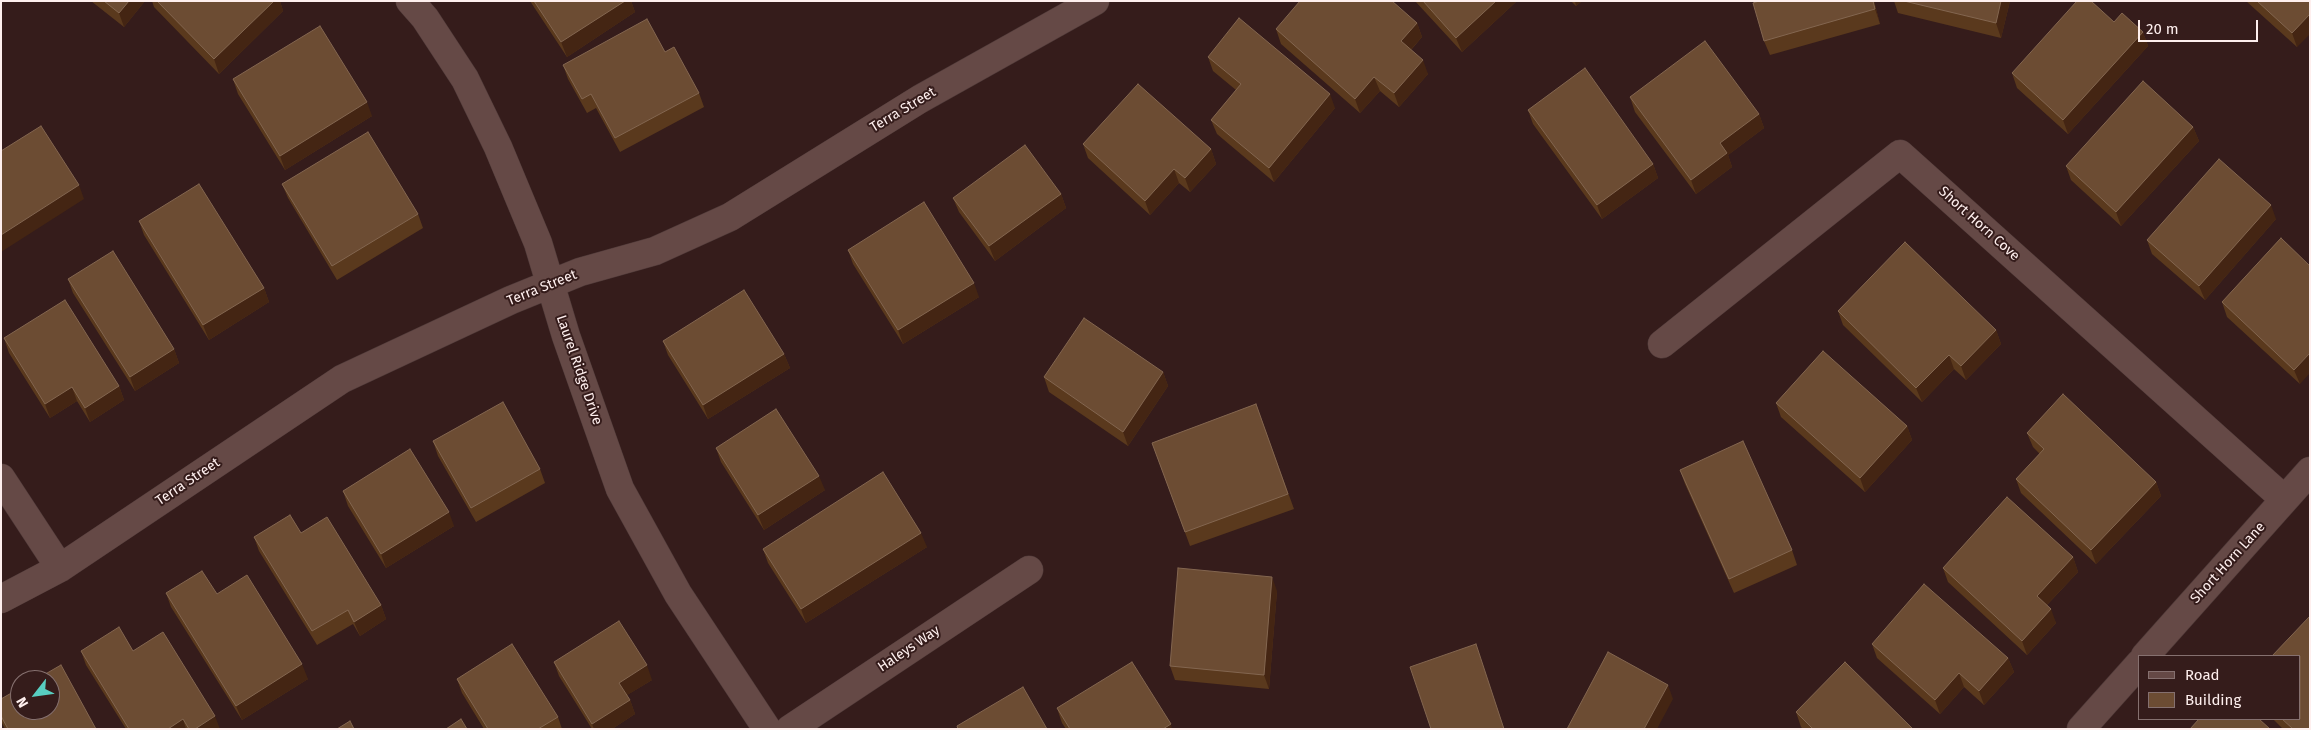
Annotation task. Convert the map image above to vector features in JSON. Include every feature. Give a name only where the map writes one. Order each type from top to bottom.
[{"type":"street","name":"Laurel Ridge Drive","points":[[410,1],[426,18],[465,79],[498,147],[535,234],[566,336],[620,489],[678,594],[767,729]]},
{"type":"street","name":"Terra Street","points":[[1,599],[60,568],[342,379],[511,300],[580,272],[655,251],[730,217],[920,99],[1095,1]]},
{"type":"street","name":"Short Horn Cove","points":[[1662,344],[1900,154],[2284,500]]},
{"type":"street","name":"Short Horn Lane","points":[[2147,655],[2310,471]]},
{"type":"street","points":[[1,478],[60,568]]},
{"type":"street","name":"Haleys Way","points":[[790,729],[1029,570]]},
{"type":"street","points":[[2081,729],[2138,665]]},
{"type":"building","points":[[104,1],[129,1],[119,13]]},
{"type":"building","points":[[157,1],[274,1],[214,59]]},
{"type":"building","points":[[534,1],[625,1],[561,42]]},
{"type":"building","points":[[1300,1],[1392,1],[1417,23],[1401,41],[1423,60],[1394,93],[1374,77],[1355,99],[1276,29]]},
{"type":"building","points":[[1423,1],[1496,1],[1456,38]]},
{"type":"building","points":[[1759,1],[1873,1],[1875,9],[1764,41],[1753,3]]},
{"type":"building","points":[[1904,1],[2001,1],[1996,23]]},
{"type":"building","points":[[2077,1],[2091,1],[2114,22],[2122,13],[2143,32],[2063,120],[2012,73]]},
{"type":"building","points":[[2257,1],[2310,1],[2310,14],[2292,33]]},
{"type":"building","points":[[1239,18],[1330,94],[1269,168],[1211,120],[1241,84],[1208,57]]},
{"type":"building","points":[[647,19],[665,52],[674,47],[699,93],[615,138],[591,94],[582,99],[563,65]]},
{"type":"building","points":[[320,26],[367,102],[280,156],[233,79]]},
{"type":"building","points":[[1705,41],[1759,114],[1720,143],[1727,153],[1691,180],[1630,97]]},
{"type":"building","points":[[1585,68],[1653,164],[1597,205],[1528,110]]},
{"type":"building","points":[[2143,81],[2193,127],[2116,212],[2066,166]]},
{"type":"building","points":[[1138,84],[1211,149],[1185,178],[1174,169],[1145,201],[1083,144]]},
{"type":"building","points":[[41,126],[79,185],[1,235],[1,151]]},
{"type":"building","points":[[368,132],[418,214],[332,266],[282,184]]},
{"type":"building","points":[[1025,145],[1061,194],[989,246],[953,198]]},
{"type":"building","points":[[2219,159],[2271,205],[2199,286],[2147,240]]},
{"type":"building","points":[[199,184],[264,288],[203,325],[139,221]]},
{"type":"building","points":[[924,202],[974,283],[898,330],[848,250]]},
{"type":"building","points":[[2281,238],[2310,266],[2310,353],[2294,370],[2222,302]]},
{"type":"building","points":[[1905,242],[1996,330],[1961,366],[1949,355],[1916,388],[1838,311]]},
{"type":"building","points":[[113,251],[174,349],[130,377],[68,279]]},
{"type":"building","points":[[744,290],[784,354],[703,405],[663,341]]},
{"type":"building","points":[[65,300],[119,386],[85,408],[72,387],[45,404],[4,338]]},
{"type":"building","points":[[1084,318],[1163,372],[1123,432],[1044,377]]},
{"type":"building","points":[[1823,351],[1907,426],[1860,478],[1776,403]]},
{"type":"building","points":[[2063,394],[2156,482],[2091,550],[2016,479],[2044,449],[2027,433]]},
{"type":"building","points":[[503,402],[540,469],[471,508],[433,441]]},
{"type":"building","points":[[1256,404],[1288,494],[1185,532],[1152,443]]},
{"type":"building","points":[[776,409],[819,476],[758,515],[716,448]]},
{"type":"building","points":[[1743,441],[1792,550],[1729,579],[1680,470]]},
{"type":"building","points":[[410,449],[449,512],[381,554],[343,491]]},
{"type":"building","points":[[883,472],[921,533],[801,609],[763,549]]},
{"type":"building","points":[[2007,497],[2073,557],[2037,596],[2051,609],[2022,641],[1943,568]]},
{"type":"building","points":[[290,515],[301,533],[327,517],[381,605],[354,622],[348,610],[312,631],[254,537]]},
{"type":"building","points":[[1178,568],[1272,577],[1264,675],[1170,666]]},
{"type":"building","points":[[202,571],[217,594],[247,575],[302,664],[236,706],[166,593]]},
{"type":"building","points":[[1924,584],[2008,658],[1979,691],[1959,673],[1935,700],[1872,644]]},
{"type":"building","points":[[2310,616],[2310,729],[2293,729],[2283,720],[2301,720],[2301,655],[2273,655]]},
{"type":"building","points":[[619,621],[647,665],[619,683],[630,700],[592,724],[554,662]]},
{"type":"building","points":[[119,627],[133,651],[163,632],[215,716],[195,729],[189,729],[183,719],[168,729],[129,729],[81,651]]},
{"type":"building","points":[[512,644],[558,717],[538,729],[488,729],[457,679]]},
{"type":"building","points":[[1476,644],[1504,729],[1431,729],[1410,667]]},
{"type":"building","points":[[1608,652],[1668,685],[1644,729],[1567,729]]},
{"type":"building","points":[[1132,662],[1171,724],[1163,729],[1070,729],[1057,708]]},
{"type":"building","points":[[1845,662],[1913,729],[1813,729],[1796,712]]},
{"type":"building","points":[[61,665],[96,729],[8,729],[1,716],[1,699],[10,694],[10,720],[60,720],[60,670],[52,670]]},
{"type":"building","points":[[1023,687],[1047,729],[958,729],[957,726]]},
{"type":"building","points":[[461,719],[467,729],[446,729]]},
{"type":"building","points":[[2198,720],[2260,720],[2270,729],[2190,729]]},
{"type":"building","points":[[350,721],[354,729],[337,729]]}]
